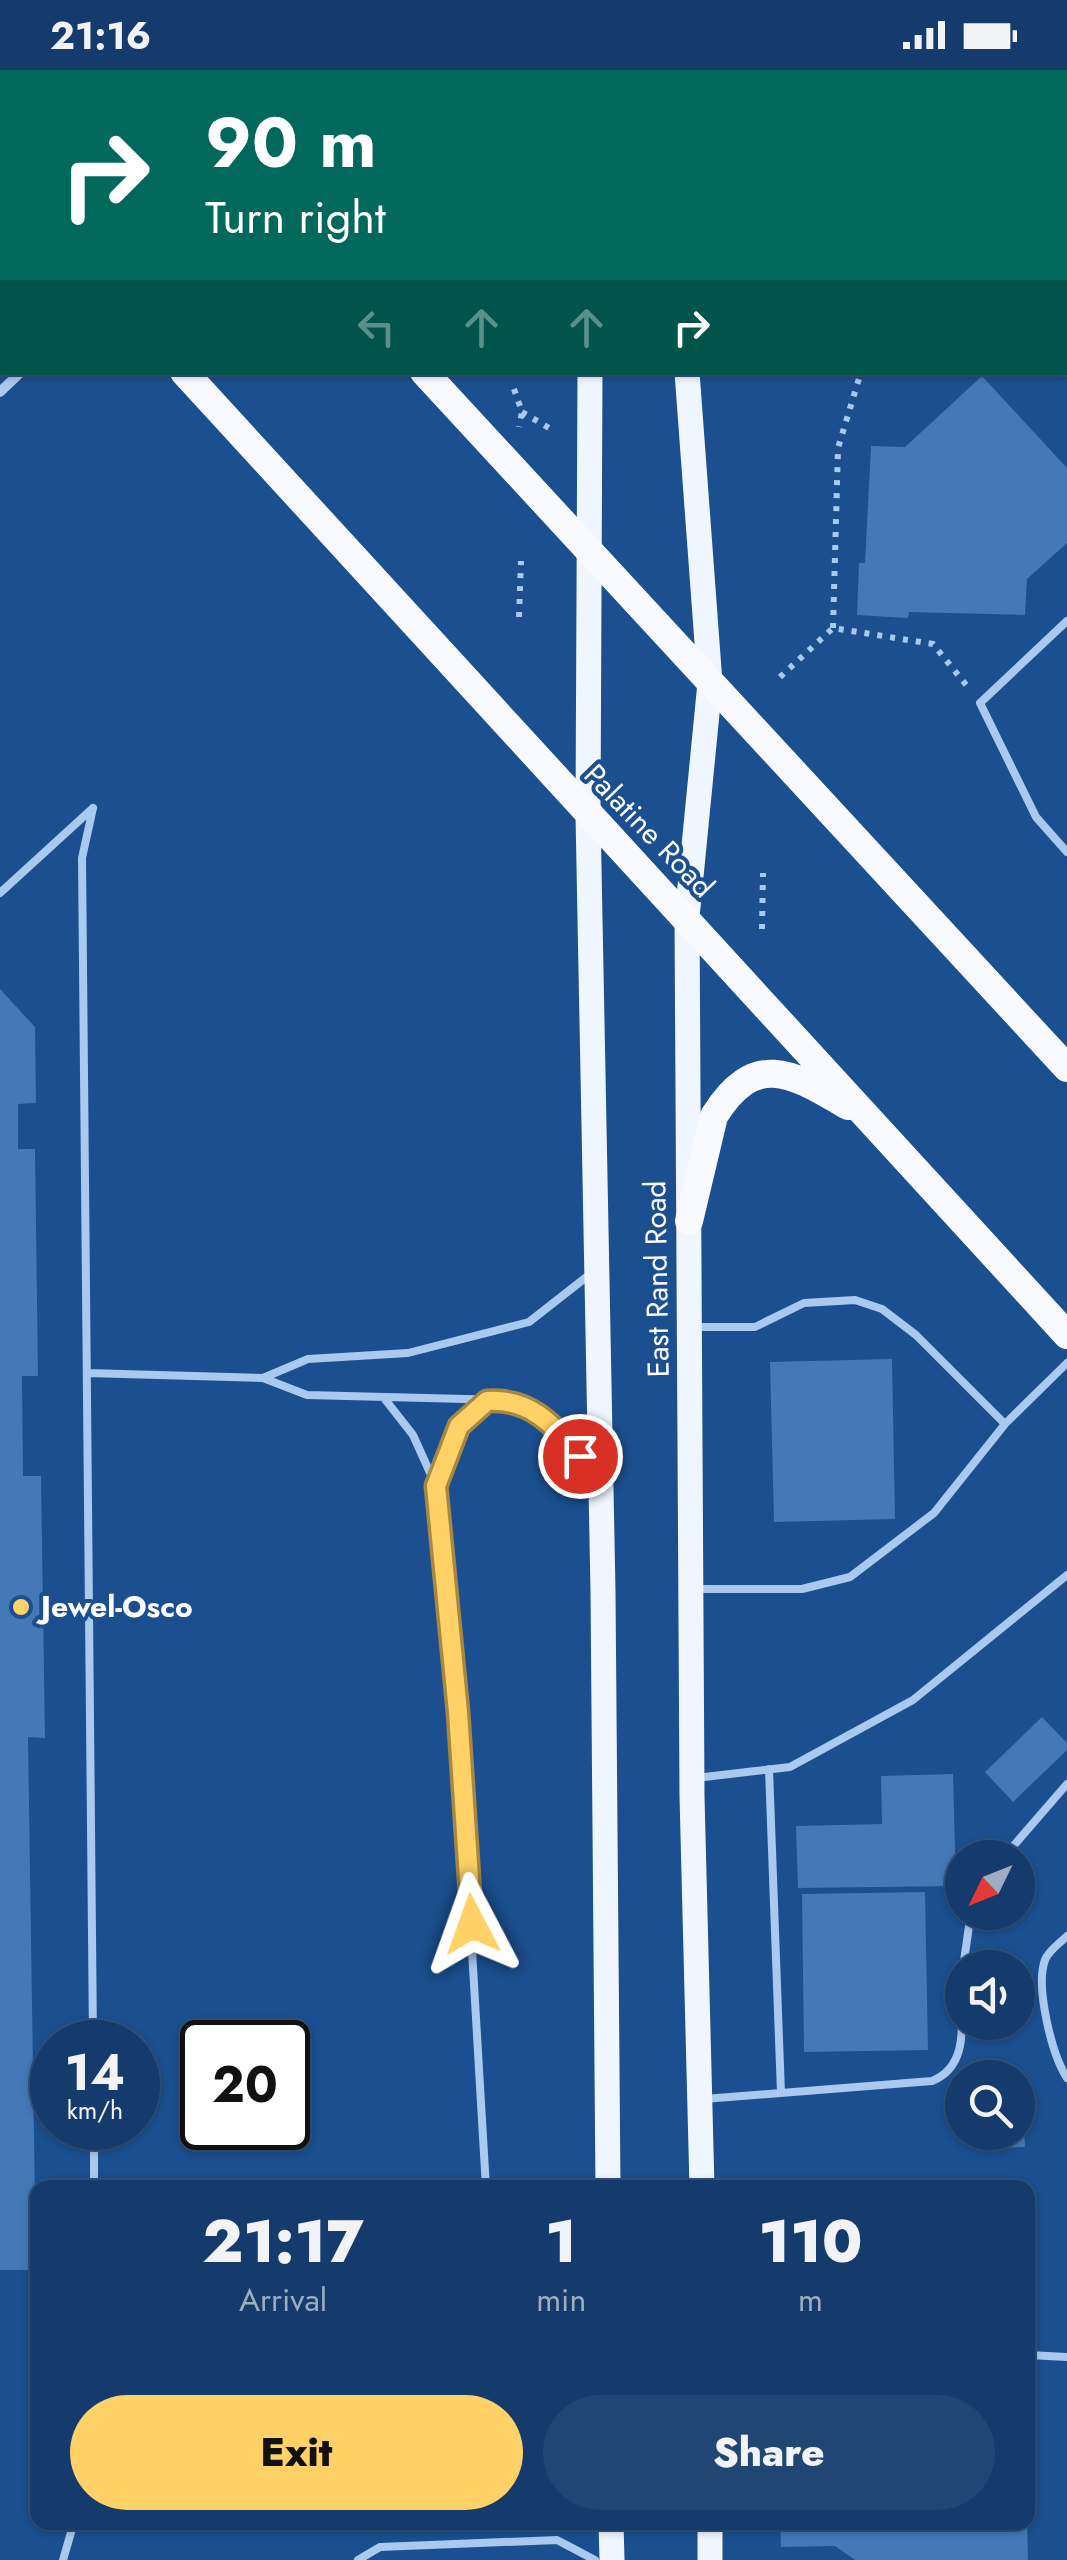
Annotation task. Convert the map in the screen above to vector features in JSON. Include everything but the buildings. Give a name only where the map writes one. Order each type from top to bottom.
[{"type":"highway","name":"Palatine Road","points":[[187,375],[1067,1336]]},
{"type":"highway","points":[[427,375],[1067,1068]]},
{"type":"highway","points":[[689,1222],[714,1116],[744,1082],[770,1072],[797,1076],[870,1119]]},
{"type":"main road","name":"East Rand Road","points":[[590,375],[588,815],[601,1482],[608,2180]]},
{"type":"main road","name":"East Rand Road","points":[[687,375],[710,683],[687,918],[692,1779],[702,2180]]},
{"type":"main road","points":[[612,2530],[612,2560]]},
{"type":"main road","points":[[710,2530],[710,2560]]},
{"type":"lane","points":[[1067,621],[980,702],[1036,817],[1067,852]]},
{"type":"lane","points":[[0,893],[93,808],[82,858],[93,2020]]},
{"type":"lane","points":[[263,1378],[308,1359],[408,1353],[529,1322],[596,1270]]},
{"type":"lane","points":[[690,1326],[755,1327],[804,1303],[856,1300],[882,1309],[916,1336],[1005,1424]]},
{"type":"lane","points":[[692,1590],[802,1589],[850,1577],[934,1512],[1005,1424],[1067,1364]]},
{"type":"lane","points":[[87,1373],[263,1378],[307,1394],[522,1403],[539,1412],[601,1482]]},
{"type":"lane","points":[[384,1398],[413,1435],[436,1486],[458,1712],[486,2180]]},
{"type":"lane","points":[[436,1486],[459,1426],[487,1401]]},
{"type":"lane","points":[[692,1779],[790,1766],[912,1700],[1067,1575]]},
{"type":"lane","points":[[769,1769],[781,2093]]},
{"type":"lane","points":[[1019,1840],[1067,1784]]},
{"type":"lane","points":[[1067,1936],[1045,1958],[1042,1990],[1057,2062],[1067,2078]]},
{"type":"lane","points":[[700,2100],[932,2081],[956,2066],[960,2040]]},
{"type":"lane","points":[[94,2150],[94,2180]]},
{"type":"lane","points":[[1035,2355],[1067,2357]]},
{"type":"lane","points":[[63,2560],[72,2530]]},
{"type":"lane","points":[[358,2560],[380,2547],[557,2540],[595,2560]]},
{"type":"path","points":[[780,678],[834,628],[838,448],[861,375]]},
{"type":"path","points":[[514,389],[522,412],[516,438]]},
{"type":"path","points":[[522,412],[549,428]]},
{"type":"path","points":[[519,616],[521,561]]},
{"type":"path","points":[[834,628],[932,644],[980,702]]},
{"type":"path","points":[[762,928],[763,873]]},
{"type":"place","name":"Jewel-Osco","points":[[21,1607]]},
{"type":"route","points":[[472,1924],[458,1712],[436,1486],[453,1436],[487,1401],[522,1403],[539,1412],[580,1456]]}]
